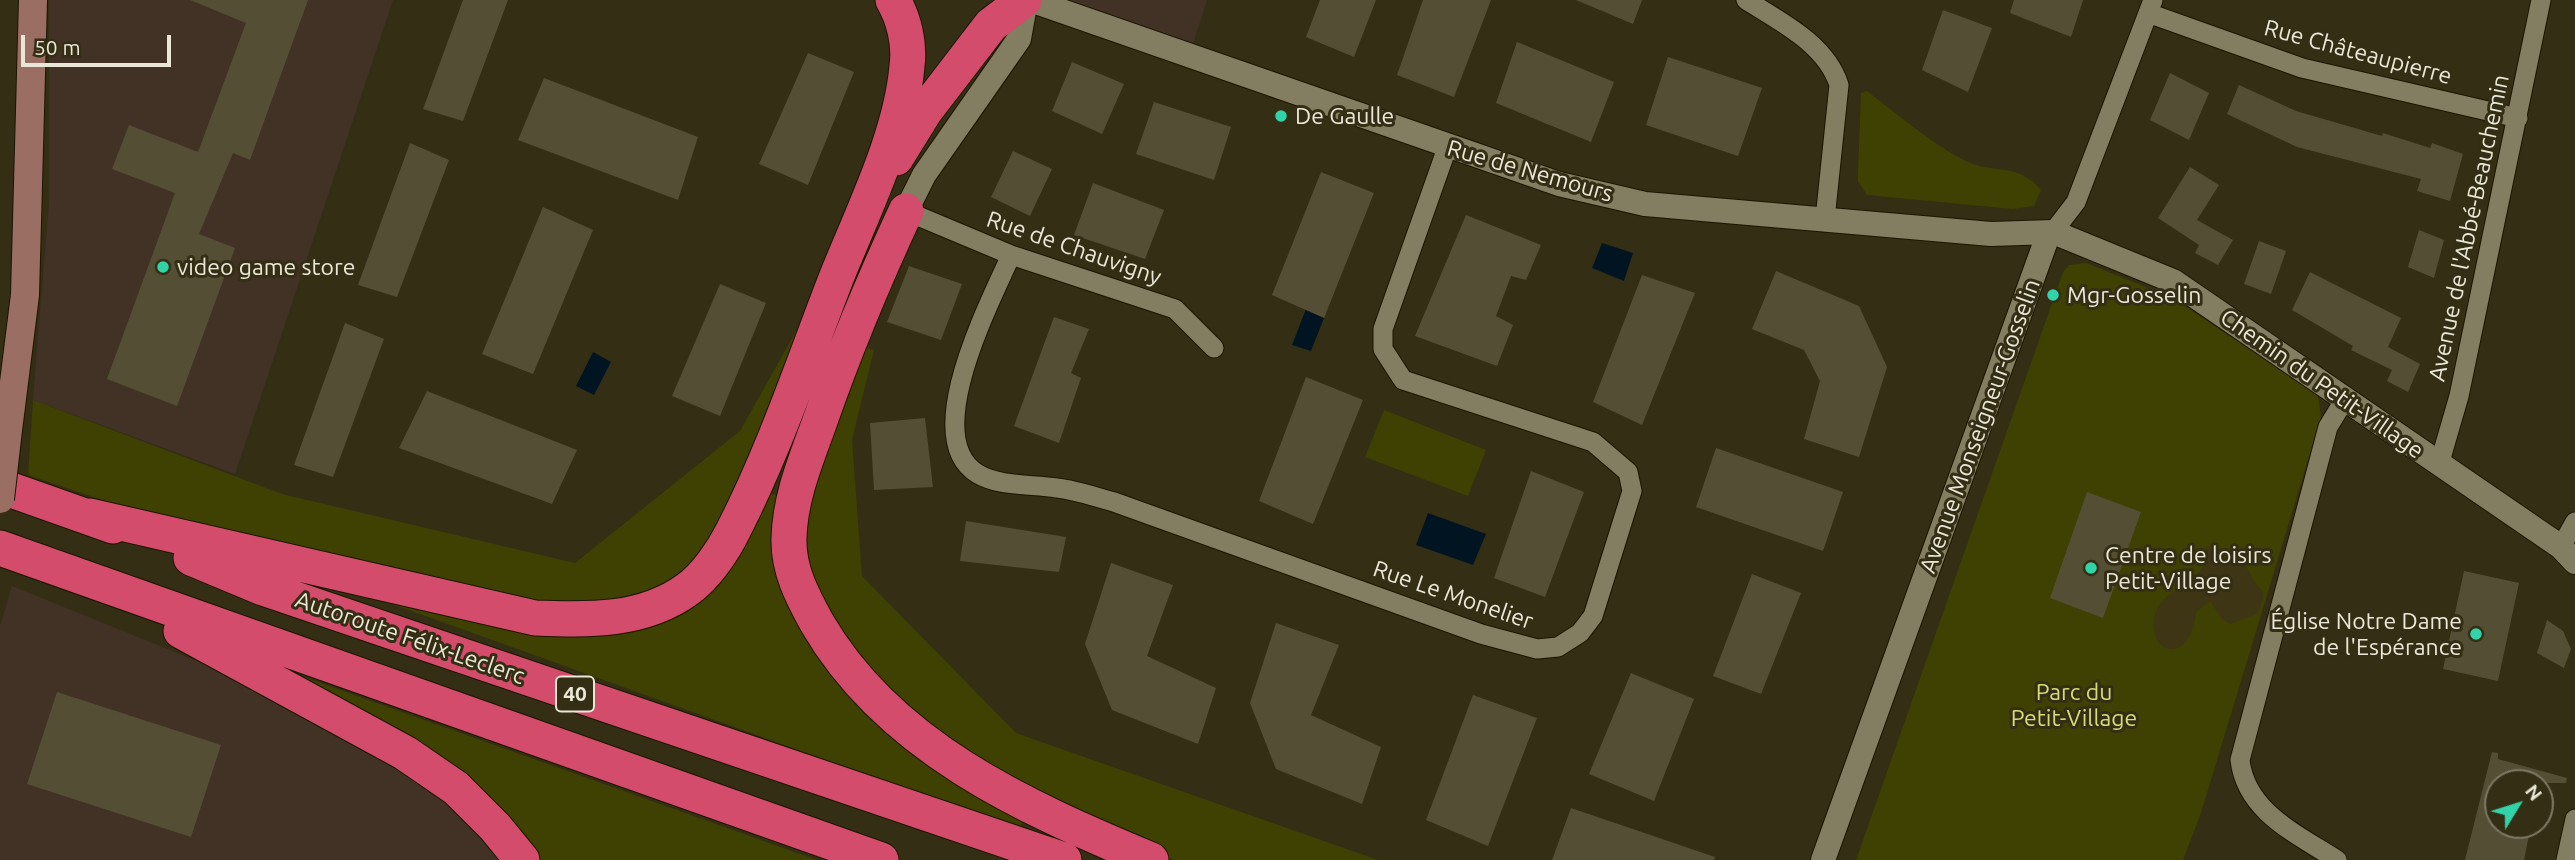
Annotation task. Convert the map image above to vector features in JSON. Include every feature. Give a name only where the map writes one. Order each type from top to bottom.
[{"type":"highway","points":[[871,200],[902,97],[908,65],[906,37],[893,0]]},
{"type":"highway","points":[[90,516],[535,618],[611,619],[656,606],[689,589],[714,561],[732,533],[755,485],[839,271],[871,200],[925,111],[991,24],[1026,0]]},
{"type":"highway","points":[[906,211],[868,294],[793,496],[789,540],[792,566],[800,590],[833,651],[878,705],[944,757],[1048,816],[1151,860]]},
{"type":"highway","name":"Autoroute Félix-Leclerc","points":[[0,486],[90,516],[263,588],[1064,860]]},
{"type":"highway","name":"40","points":[[0,548],[881,860]]},
{"type":"highway","points":[[89,580],[405,753],[456,788],[495,827],[522,860]]},
{"type":"main road","points":[[0,499],[25,295],[33,0]]},
{"type":"street","name":"Rue de Nemours","points":[[1026,0],[1447,148],[1559,184],[1645,204],[1991,234],[2053,232]]},
{"type":"street","points":[[906,211],[924,175],[1019,39],[1026,0]]},
{"type":"street","points":[[1746,0],[1819,50],[1833,66],[1839,85],[1825,219]]},
{"type":"street","name":"Avenue de l'Abbé-Beauchemin","points":[[2439,465],[2459,396],[2541,0]]},
{"type":"street","name":"Rue Châteaupierre","points":[[2150,7],[2302,68],[2518,118]]},
{"type":"street","name":"Avenue Monseigneur-Gosselin","points":[[1823,860],[2047,238],[2076,202],[2150,7]]},
{"type":"street","name":"Rue Le Monelier","points":[[1011,255],[964,367],[955,416],[953,435],[963,457],[975,473],[993,481],[1060,488],[1114,502],[1481,634],[1536,649],[1558,647],[1580,633],[1593,615],[1632,491],[1628,472],[1593,442],[1403,380],[1383,349],[1383,329],[1447,148]]},
{"type":"street","name":"Rue de Chauvigny","points":[[906,211],[1011,255],[1175,309],[1214,348]]},
{"type":"street","name":"Chemin du Petit-Village","points":[[2053,232],[2173,281],[2568,555]]},
{"type":"street","points":[[2337,860],[2270,816],[2252,796],[2242,779],[2240,760],[2329,427],[2345,399]]},
{"type":"street","points":[[2568,555],[2575,522]]},
{"type":"street","points":[[2566,860],[2575,819]]},
{"type":"shaded area","points":[[49,0],[393,0],[235,474],[33,400],[49,203]]},
{"type":"shaded area","points":[[1030,0],[1207,0],[1189,56]]},
{"type":"shaded area","points":[[12,586],[313,708],[416,766],[511,860],[0,860],[0,626]]},
{"type":"green space","points":[[1867,91],[1916,129],[1966,161],[2014,172],[2032,181],[2041,190],[2034,206],[2013,209],[1867,195],[1858,181],[1858,171],[1861,93]]},
{"type":"green space","name":"Parc du Petit-Village","points":[[2086,263],[2173,298],[2318,396],[2321,417],[2201,813],[2183,860],[1856,860],[2063,272],[2069,265]]},
{"type":"green space","points":[[804,317],[766,430],[701,566],[657,597],[569,613],[246,548],[28,475],[33,400],[282,494],[575,563],[740,431]]},
{"type":"green space","points":[[857,345],[874,350],[852,440],[862,576],[1016,733],[1378,860],[1174,860],[1092,825],[989,766],[891,698],[846,649],[803,567],[803,523]]},
{"type":"green space","points":[[1384,410],[1486,450],[1468,496],[1365,457]]},
{"type":"green space","points":[[764,491],[778,496],[772,526],[775,550],[804,627],[1027,815],[1018,829],[395,605],[397,595],[629,627]]},
{"type":"green space","points":[[301,676],[817,860],[536,860],[296,687]]},
{"type":"sand","points":[[2214,545],[2215,560],[2232,558],[2241,562],[2262,591],[2263,599],[2257,614],[2230,624],[2222,619],[2210,601],[2196,612],[2193,629],[2187,640],[2180,647],[2165,647],[2155,633],[2157,609],[2164,599],[2193,578],[2205,560],[2206,547]]},
{"type":"water","points":[[1602,243],[1633,253],[1624,281],[1592,268]]},
{"type":"water","points":[[1306,309],[1324,318],[1311,351],[1292,345]]},
{"type":"water","points":[[593,352],[611,362],[594,395],[576,386]]},
{"type":"water","points":[[1428,513],[1486,534],[1473,565],[1416,545]]},
{"type":"building","points":[[190,0],[308,0],[250,160],[233,153],[199,234],[235,248],[177,406],[107,379],[175,193],[112,169],[129,125],[198,152],[246,23]]},
{"type":"building","points":[[463,0],[508,0],[463,121],[423,109]]},
{"type":"building","points":[[1320,0],[1376,0],[1354,57],[1306,37]]},
{"type":"building","points":[[1423,0],[1491,0],[1454,97],[1397,75]]},
{"type":"building","points":[[1576,0],[1642,0],[1633,24]]},
{"type":"building","points":[[2014,0],[2083,0],[2071,37],[2010,13]]},
{"type":"building","points":[[1943,10],[1992,28],[1968,92],[1922,70]]},
{"type":"building","points":[[1517,42],[1614,82],[1591,142],[1496,103]]},
{"type":"building","points":[[808,53],[854,72],[808,185],[759,164]]},
{"type":"building","points":[[1668,57],[1762,88],[1738,156],[1646,125]]},
{"type":"building","points":[[1072,62],[1124,84],[1102,134],[1052,111]]},
{"type":"building","points":[[2170,73],[2209,93],[2189,140],[2150,120]]},
{"type":"building","points":[[544,78],[698,137],[678,200],[518,140]]},
{"type":"building","points":[[2239,85],[2296,111],[2430,148],[2432,143],[2463,154],[2450,201],[2417,191],[2421,179],[2297,147],[2227,114]]},
{"type":"building","points":[[1154,102],[1231,127],[1214,180],[1136,154]]},
{"type":"building","points":[[410,143],[449,160],[397,297],[358,285]]},
{"type":"building","points":[[1013,151],[1052,169],[1030,216],[991,197]]},
{"type":"building","points":[[2190,167],[2219,185],[2197,220],[2233,240],[2218,265],[2195,253],[2199,245],[2158,218]]},
{"type":"building","points":[[1321,172],[1374,193],[1324,318],[1272,295]]},
{"type":"building","points":[[1093,183],[1164,210],[1145,259],[1074,235]]},
{"type":"building","points":[[543,207],[593,230],[533,374],[482,354]]},
{"type":"building","points":[[1466,215],[1541,245],[1526,280],[1511,276],[1496,316],[1513,325],[1497,366],[1415,336]]},
{"type":"building","points":[[2419,230],[2444,240],[2434,278],[2408,267]]},
{"type":"building","points":[[2259,241],[2286,251],[2271,294],[2244,284]]},
{"type":"building","points":[[909,266],[962,284],[941,340],[887,322]]},
{"type":"building","points":[[1776,271],[1859,306],[1887,367],[1859,457],[1804,439],[1820,381],[1804,350],[1752,329]]},
{"type":"building","points":[[2310,272],[2401,318],[2388,347],[2420,364],[2408,392],[2387,381],[2392,370],[2351,350],[2353,346],[2292,310]]},
{"type":"building","points":[[1642,275],[1695,293],[1642,425],[1593,402]]},
{"type":"building","points":[[720,284],[766,303],[720,416],[672,396]]},
{"type":"building","points":[[1054,317],[1089,329],[1071,373],[1081,378],[1059,443],[1014,426]]},
{"type":"building","points":[[345,323],[384,339],[333,477],[294,465]]},
{"type":"building","points":[[1306,377],[1363,400],[1313,524],[1259,501]]},
{"type":"building","points":[[427,391],[577,450],[552,504],[399,448]]},
{"type":"building","points":[[925,418],[933,487],[874,490],[870,423]]},
{"type":"building","points":[[1716,448],[1843,492],[1823,551],[1696,507]]},
{"type":"building","points":[[1531,471],[1584,492],[1545,597],[1494,578]]},
{"type":"building","name":"Centre de loisirs Petit-Village","points":[[2087,492],[2141,512],[2103,618],[2050,598]]},
{"type":"building","points":[[966,521],[1066,537],[1059,572],[960,561]]},
{"type":"building","points":[[1111,563],[1173,585],[1147,656],[1216,688],[1198,744],[1112,710],[1085,644]]},
{"type":"building","points":[[2464,571],[2519,583],[2498,681],[2443,669]]},
{"type":"building","points":[[1752,574],[1801,593],[1761,694],[1713,676]]},
{"type":"building","points":[[2547,620],[2563,631],[2571,649],[2564,668],[2537,653]]},
{"type":"building","points":[[1276,623],[1339,645],[1311,715],[1381,747],[1362,804],[1276,769],[1250,703]]},
{"type":"building","points":[[1631,673],[1694,699],[1654,801],[1589,774]]},
{"type":"building","points":[[57,692],[221,745],[191,837],[27,784]]},
{"type":"building","points":[[1473,695],[1537,718],[1488,846],[1426,820]]},
{"type":"building","points":[[2492,752],[2498,753],[2498,759],[2534,769],[2488,769]]},
{"type":"building","points":[[2554,774],[2567,778],[2566,783],[2554,783]]},
{"type":"building","points":[[2484,784],[2484,839],[2528,839],[2524,860],[2465,860]]},
{"type":"building","points":[[1571,808],[1715,857],[1714,860],[1552,860]]},
{"type":"place","name":"De Gaulle","points":[[1281,116]]},
{"type":"place","name":"video game store","points":[[163,267]]},
{"type":"place","name":"Mgr-Gosselin","points":[[2053,295]]},
{"type":"place","name":"Centre de loisirs Petit-Village","points":[[2091,568]]},
{"type":"place","name":"Église Notre Dame de l'Espérance","points":[[2476,634]]}]
